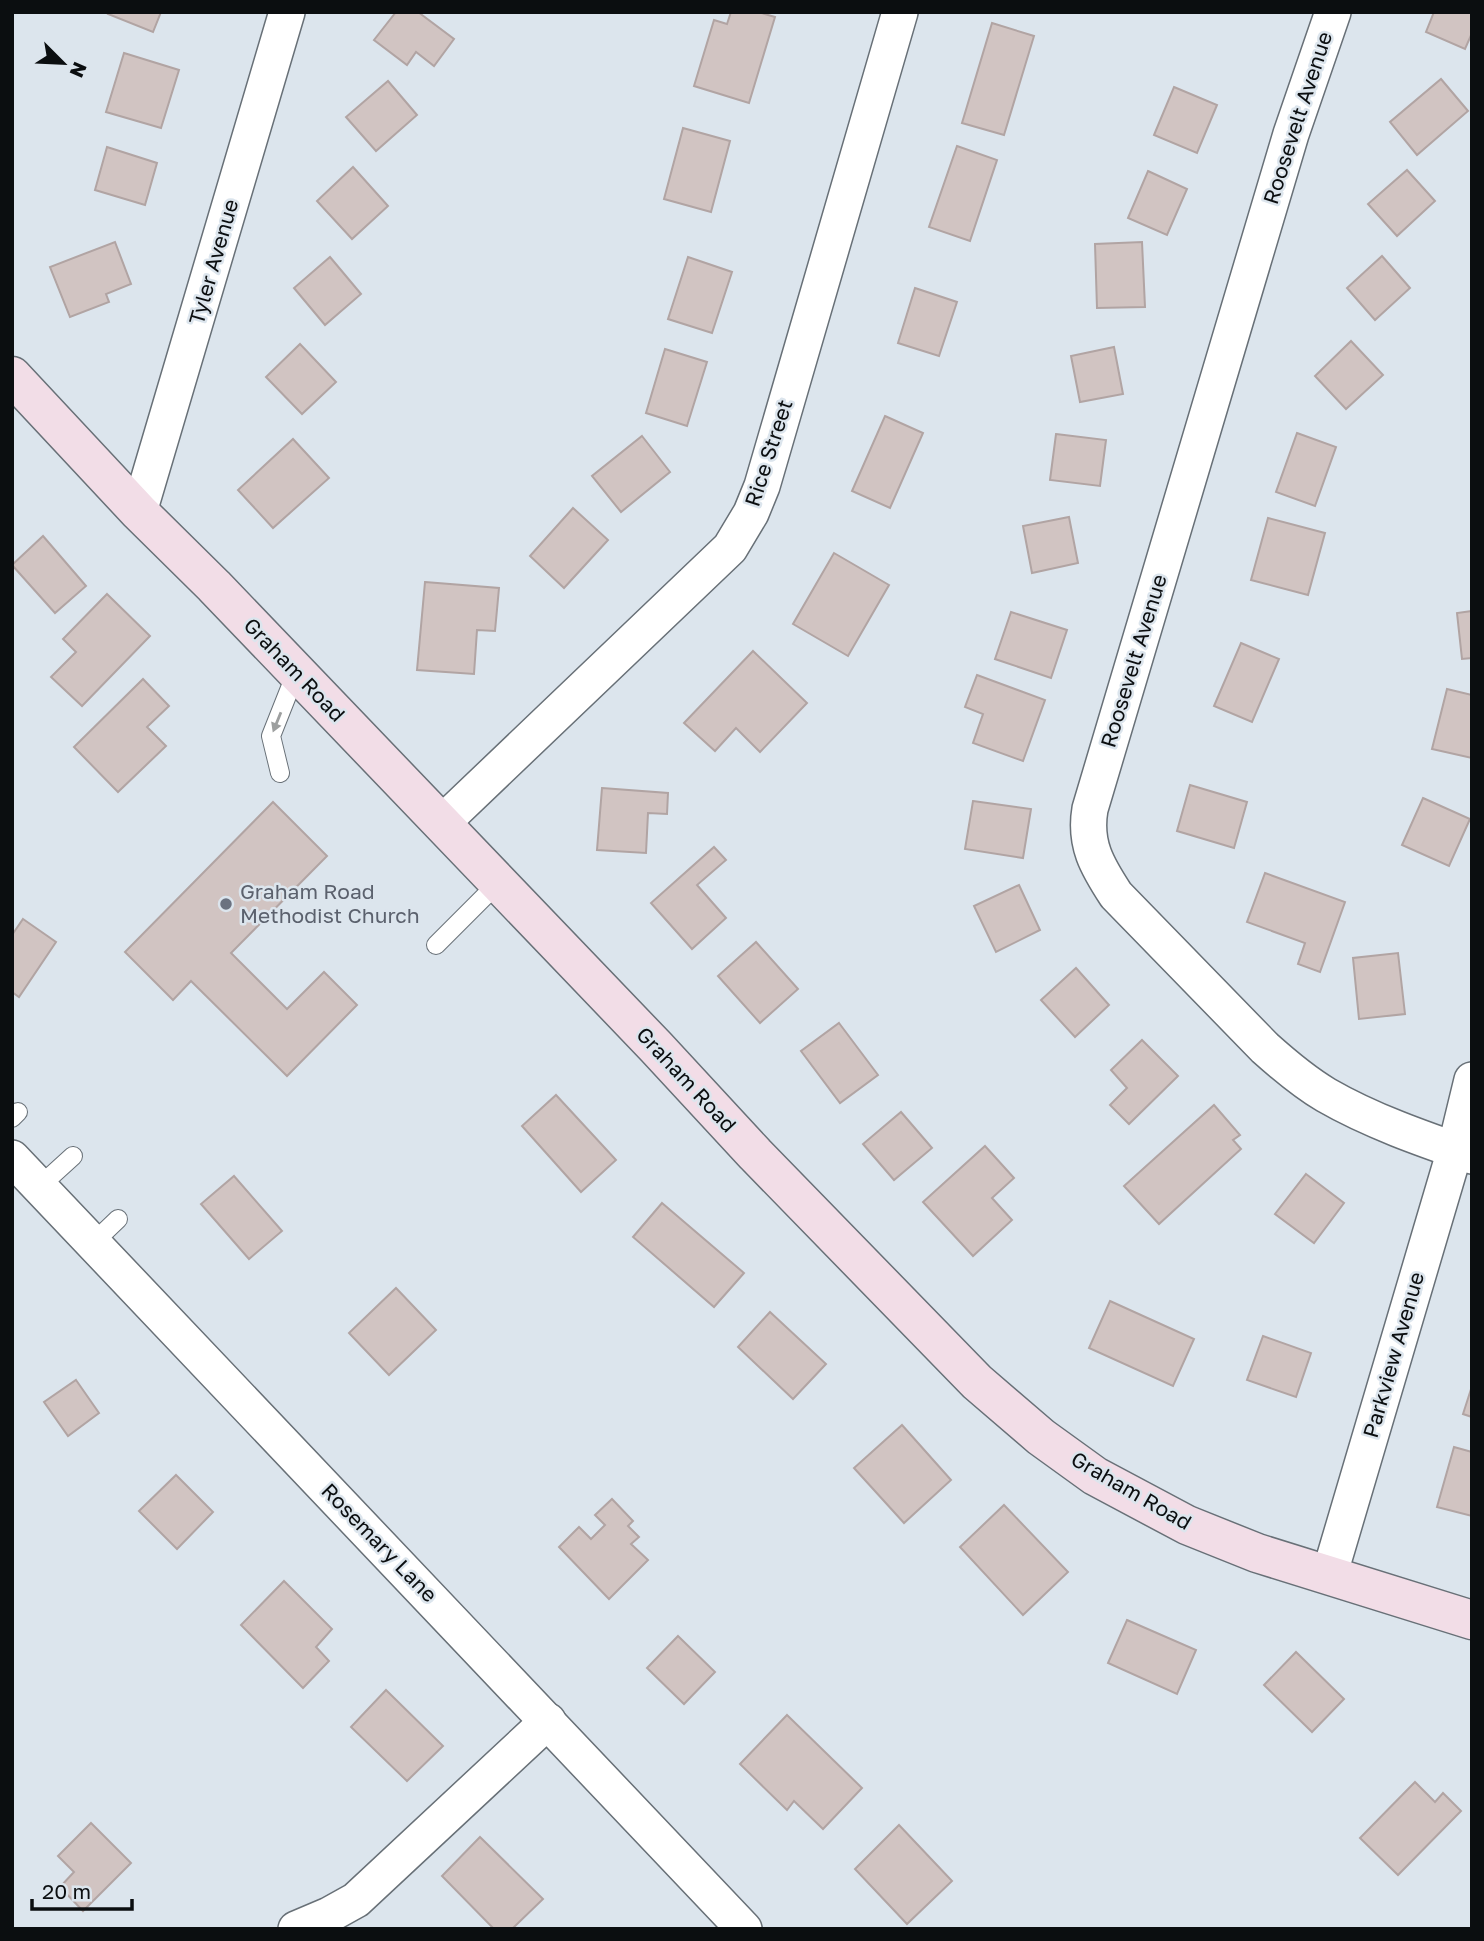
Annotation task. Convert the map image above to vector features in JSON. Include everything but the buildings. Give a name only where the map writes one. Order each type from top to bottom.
[{"type":"street","name":"Tyler Avenue","points":[[139,512],[288,12]]},
{"type":"street","name":"Rice Street","points":[[441,824],[730,548],[751,513],[762,486],[900,12]]},
{"type":"street","name":"Roosevelt Avenue","points":[[1334,12],[1291,134],[1094,795],[1088,823],[1089,843],[1100,872],[1116,895],[1265,1048],[1292,1071],[1326,1095],[1356,1110],[1463,1153]]},
{"type":"street","name":"Graham Road","points":[[12,376],[755,1154],[977,1382],[1041,1437],[1095,1476],[1187,1525],[1258,1553],[1472,1620]]},
{"type":"street","name":"Parkview Avenue","points":[[1329,1576],[1463,1153],[1472,1080]]},
{"type":"street","name":"Rosemary Lane","points":[[12,1158],[744,1929]]},
{"type":"street","points":[[296,1929],[329,1915],[356,1899],[548,1721]]},
{"type":"lane","points":[[280,773],[271,736],[296,673]]},
{"type":"lane","points":[[436,945],[498,883]]},
{"type":"lane","points":[[40,1186],[73,1156]]},
{"type":"lane","points":[[93,1243],[118,1219]]},
{"type":"place","name":"Graham Road Methodist Church","points":[[226,904]]}]
